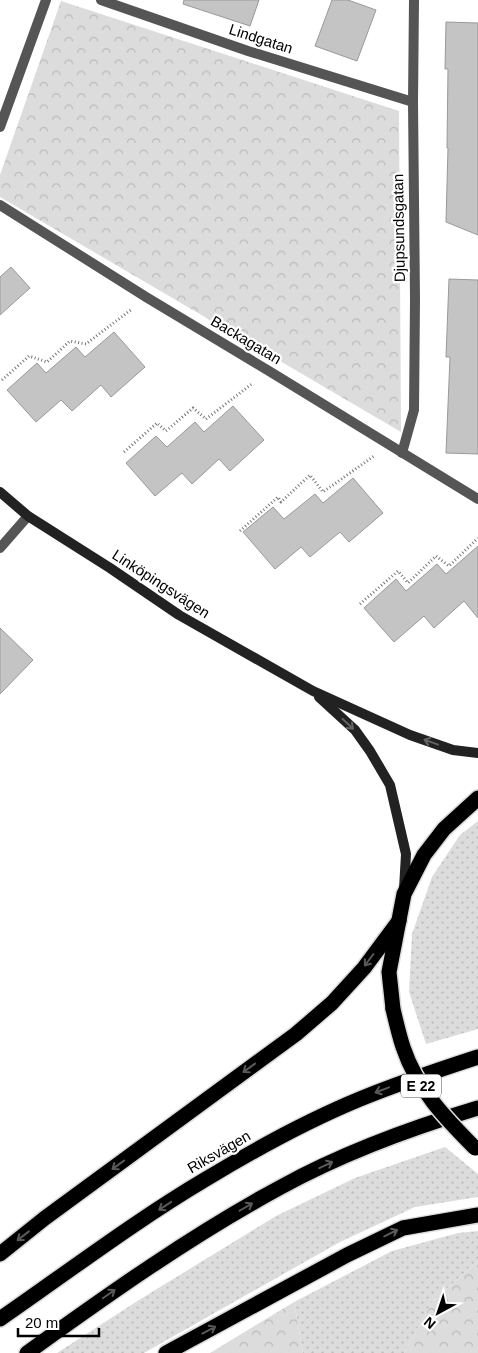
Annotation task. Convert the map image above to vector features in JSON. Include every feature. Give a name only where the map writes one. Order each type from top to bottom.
[{"type":"highway","name":"E 22","points":[[477,1149],[443,1116],[422,1088],[403,1048],[392,1009],[389,972],[404,894],[424,855],[444,829],[478,798]]},
{"type":"highway","points":[[0,1254],[53,1212],[296,1034],[332,1003],[364,968],[399,922]]},
{"type":"highway","name":"Riksvägen","points":[[0,1319],[206,1179],[295,1130],[358,1100],[412,1078],[478,1057]]},
{"type":"highway","points":[[27,1353],[199,1234],[282,1186],[420,1125],[478,1108]]},
{"type":"highway","points":[[166,1353],[402,1228],[478,1214]]},
{"type":"street","points":[[0,127],[46,0]]},
{"type":"street","name":"Lindgatan","points":[[101,0],[248,51],[413,102]]},
{"type":"street","name":"Djupsundsgatan","points":[[402,453],[414,410],[414,0]]},
{"type":"street","name":"Backagatan","points":[[0,205],[146,297],[269,370],[389,446],[478,499]]},
{"type":"street","name":"Linköpingsvägen","points":[[0,492],[28,516],[110,568],[178,615],[313,691],[410,735],[453,750],[478,754]]},
{"type":"street","points":[[0,548],[28,516]]},
{"type":"street","name":"Linköpingsvägen","points":[[313,691],[355,730],[390,785],[406,854],[404,894]]},
{"type":"path","points":[[2,380],[29,356],[47,362],[70,341],[86,344],[146,297]]},
{"type":"path","points":[[124,452],[158,423],[166,431],[193,408],[206,419],[269,370]]},
{"type":"path","points":[[240,531],[278,498],[281,502],[310,475],[323,492],[389,446]]},
{"type":"path","points":[[360,604],[398,571],[408,583],[436,556],[449,566],[478,538]]},
{"type":"green space","points":[[61,1],[399,111],[401,432],[0,197],[0,175]]},
{"type":"green space","points":[[478,821],[478,1029],[426,1044],[409,992],[412,934],[432,877],[460,835]]},
{"type":"green space","points":[[445,1147],[478,1174],[478,1197],[415,1207],[340,1242],[144,1353],[57,1353],[276,1216],[355,1178]]},
{"type":"green space","points":[[478,1231],[478,1261],[433,1301],[404,1353],[303,1353],[294,1302],[392,1251],[458,1233]]},
{"type":"green space","points":[[478,1261],[478,1353],[404,1353],[433,1301]]},
{"type":"green space","points":[[294,1302],[303,1353],[210,1353]]},
{"type":"building","points":[[184,0],[259,0],[250,26],[183,4]]},
{"type":"building","points":[[332,0],[348,0],[376,10],[357,61],[315,46]]},
{"type":"building","points":[[446,22],[478,23],[478,235],[446,222],[448,69],[445,69]]},
{"type":"building","points":[[11,267],[30,288],[0,315],[0,277]]},
{"type":"building","points":[[449,279],[478,280],[478,454],[446,453],[450,357],[446,357]]},
{"type":"building","points":[[114,332],[145,367],[111,397],[101,385],[72,411],[61,400],[36,422],[7,390],[37,363],[46,373],[76,347],[85,357]]},
{"type":"building","points":[[233,406],[264,440],[230,471],[219,459],[192,484],[182,473],[155,496],[126,463],[156,436],[167,447],[195,422],[204,432]]},
{"type":"building","points":[[353,478],[383,513],[349,542],[340,532],[310,557],[301,547],[275,569],[243,532],[273,507],[284,519],[315,494],[323,503]]},
{"type":"building","points":[[478,546],[478,618],[464,601],[434,628],[424,616],[394,642],[364,608],[396,579],[406,591],[437,564],[446,574]]},
{"type":"building","points":[[0,628],[33,660],[0,694]]}]
